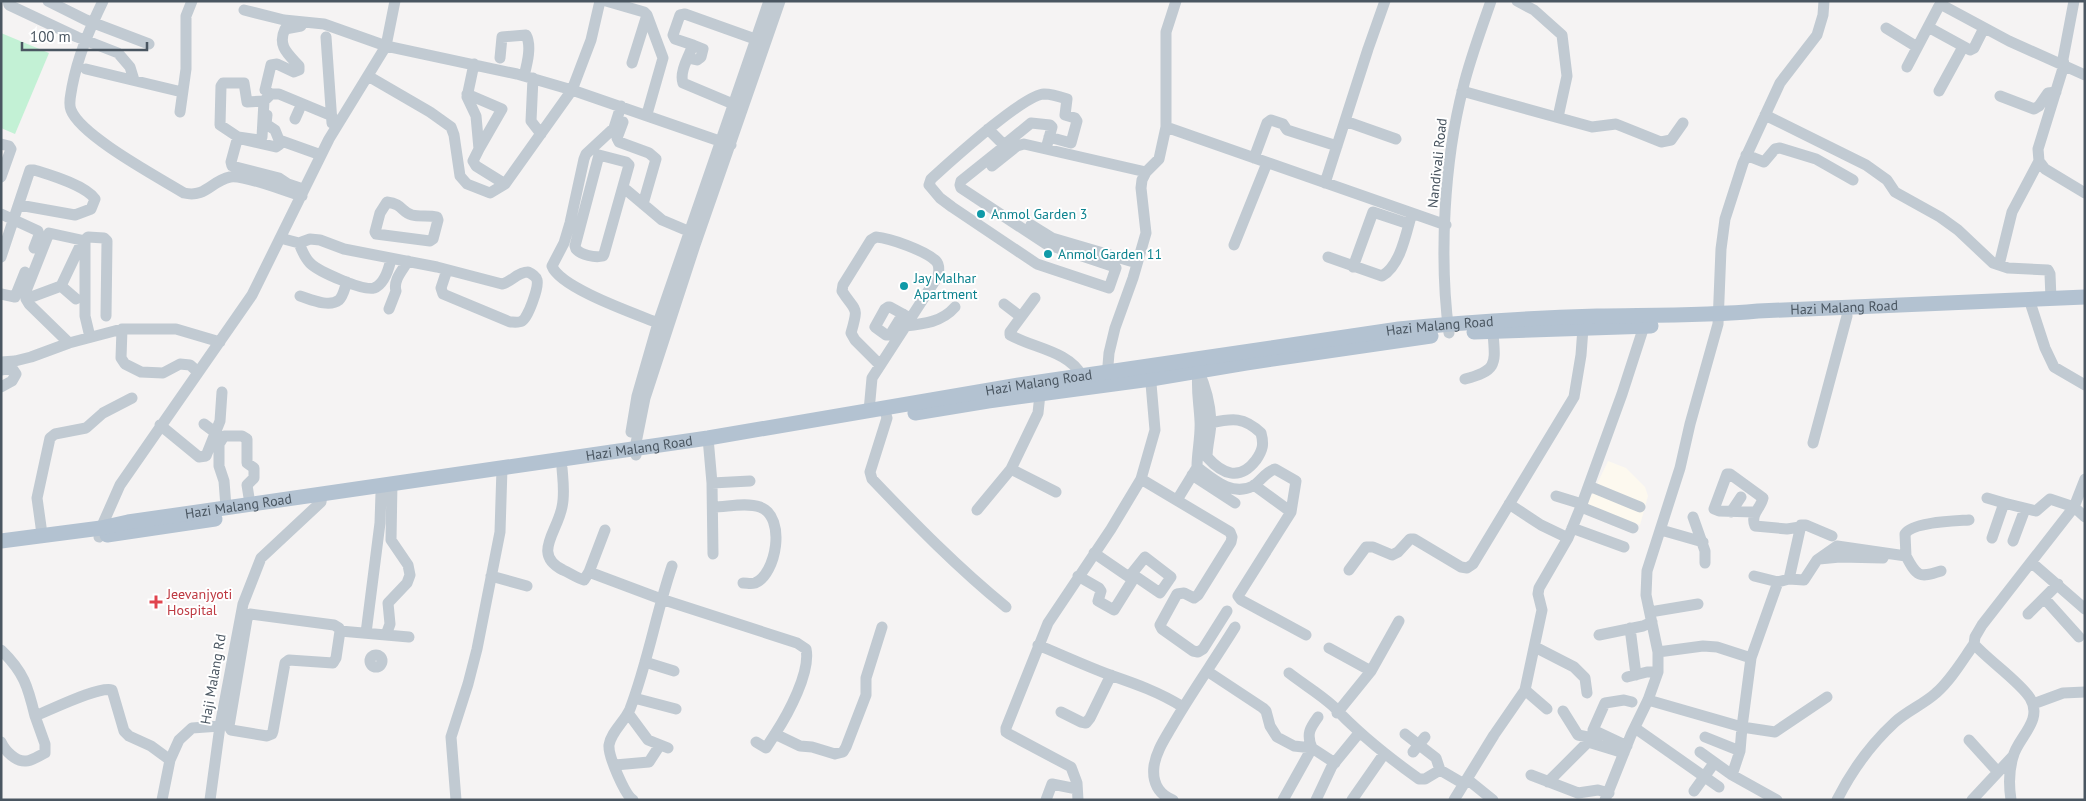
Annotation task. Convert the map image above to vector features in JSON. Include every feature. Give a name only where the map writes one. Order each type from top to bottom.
[{"type":"main road","name":"Hazi Malang Road","points":[[708,441],[869,411],[886,413],[1040,394],[1107,379],[1308,348],[1449,329],[1646,321],[1847,316],[2029,303],[2051,299],[2085,297]]},
{"type":"main road","name":"Hazi Malang Road","points":[[1719,319],[1758,311],[2029,303],[2085,304]]},
{"type":"main road","name":"Hazi Malang Road","points":[[1449,329],[1493,332],[1583,328],[1646,321]]},
{"type":"main road","name":"Hazi Malang Road","points":[[1,550],[152,523],[503,472],[886,413],[1082,376],[1107,379]]},
{"type":"main road","name":"Hazi Malang Road","points":[[503,472],[562,468],[632,452]]},
{"type":"main road","name":"Hazi Malang Road","points":[[152,523],[226,507],[314,499]]},
{"type":"main road","name":"Hazi Malang Road","points":[[1,540],[42,534],[100,532]]},
{"type":"street","points":[[8,1],[9,5],[43,21],[87,41],[118,52],[130,67],[134,80]]},
{"type":"street","points":[[103,1],[93,22],[82,59],[84,63],[116,69],[122,56]]},
{"type":"street","points":[[180,112],[186,69],[186,16],[192,1]]},
{"type":"street","points":[[100,532],[120,485],[252,295],[287,221],[333,132],[386,46],[395,1]]},
{"type":"street","points":[[368,76],[430,112],[451,127],[454,135],[460,176],[467,184],[490,193],[505,184],[572,90],[591,40],[600,1]]},
{"type":"street","points":[[606,1],[638,9],[647,15],[663,58],[647,114]]},
{"type":"street","points":[[632,452],[636,396],[688,232],[768,1]]},
{"type":"street","points":[[632,452],[644,398],[780,1]]},
{"type":"street","points":[[1107,379],[1108,353],[1146,233],[1141,188],[1146,172],[1159,159],[1166,127],[1166,32],[1176,1]]},
{"type":"street","points":[[1348,122],[1385,1]]},
{"type":"street","name":"Nandivali Road","points":[[1449,329],[1445,279],[1450,150],[1462,91],[1490,1]]},
{"type":"street","points":[[1517,1],[1534,10],[1562,36],[1567,76],[1558,117]]},
{"type":"street","points":[[1531,775],[1578,793],[1598,790],[1607,796],[1648,700],[1658,672],[1658,652],[1646,595],[1647,571],[1680,468],[1719,319],[1722,232],[1725,219],[1746,156],[1780,83],[1817,35],[1823,15],[1824,1]]},
{"type":"street","points":[[1998,265],[2012,212],[2039,161],[2040,140],[2056,92],[2074,1]]},
{"type":"street","points":[[43,21],[50,2],[93,22],[149,44]]},
{"type":"street","points":[[1957,3],[2085,75]]},
{"type":"street","points":[[1907,66],[1939,6],[1942,5],[2009,41],[2063,62]]},
{"type":"street","points":[[244,10],[284,20],[324,24],[386,46],[529,77],[647,114],[731,145]]},
{"type":"street","points":[[733,104],[683,83],[681,78],[693,45],[674,38],[680,15],[682,14],[755,39]]},
{"type":"street","points":[[632,63],[647,15]]},
{"type":"street","points":[[302,22],[300,27],[285,29],[282,39],[284,50],[299,66],[299,70],[294,72],[277,64],[272,65],[264,90],[267,98],[260,140],[238,137],[220,125],[220,86],[223,83],[244,83],[247,102],[267,98],[279,94],[332,116]]},
{"type":"street","points":[[1928,27],[1963,47],[1973,49],[1984,28]]},
{"type":"street","points":[[1886,28],[1917,47]]},
{"type":"street","points":[[500,58],[502,37],[526,35],[528,39],[531,121],[541,134]]},
{"type":"street","points":[[326,38],[333,132]]},
{"type":"street","points":[[87,41],[77,62],[69,102],[70,110],[90,132],[109,146],[184,193],[194,195],[203,192],[222,180],[238,176],[303,192]]},
{"type":"street","points":[[1939,91],[1963,47]]},
{"type":"street","points":[[474,64],[467,100],[476,116],[479,149]]},
{"type":"street","points":[[86,68],[182,92]]},
{"type":"street","points":[[1462,91],[1592,127],[1616,124],[1661,142],[1671,140],[1683,123]]},
{"type":"street","points":[[2000,96],[2034,109],[2039,106],[2048,93],[2056,92]]},
{"type":"street","points":[[467,94],[502,109],[474,157],[474,164],[505,184]]},
{"type":"street","points":[[943,200],[971,185],[996,156],[1017,146],[1024,144],[1070,143],[1077,122],[1075,118],[1065,115],[1066,99],[1044,94],[1030,98],[988,130],[929,181],[929,185],[943,200],[1038,264],[1109,288],[1116,267],[1099,257]]},
{"type":"street","points":[[303,192],[279,178],[231,164],[237,140],[241,139],[276,147],[279,145],[275,130],[268,126],[266,122],[270,101],[274,100],[297,114],[318,117]]},
{"type":"street","points":[[1325,183],[1337,146],[1358,105]]},
{"type":"street","points":[[621,106],[614,128],[586,154],[570,223],[564,242],[552,266],[553,270],[565,280],[592,297],[658,324]]},
{"type":"street","points":[[1765,115],[1866,165],[1887,180],[1895,192],[1940,218],[1998,265],[2008,268],[2048,270],[2050,274],[2051,299]]},
{"type":"street","points":[[624,120],[617,138],[619,142],[651,154],[656,159],[643,204]]},
{"type":"street","points":[[1254,158],[1267,123],[1271,120],[1284,124],[1288,130],[1337,146]]},
{"type":"street","points":[[988,130],[1004,145],[1033,122]]},
{"type":"street","points":[[1033,122],[1052,126],[1048,143]]},
{"type":"street","points":[[1024,144],[1033,122]]},
{"type":"street","points":[[1348,122],[1396,139]]},
{"type":"street","points":[[1166,127],[1325,183],[1410,218]]},
{"type":"street","points":[[279,140],[321,155]]},
{"type":"street","points":[[1048,143],[1146,172]]},
{"type":"street","points":[[1,144],[9,146],[11,150],[2,172]]},
{"type":"street","points":[[1746,156],[1764,162],[1775,149],[1780,148],[1816,159],[1853,180]]},
{"type":"street","points":[[599,155],[626,162],[629,165],[624,188],[603,256],[598,257],[577,251],[576,246],[599,155]]},
{"type":"street","points":[[2039,161],[2045,169],[2085,193]]},
{"type":"street","points":[[1234,245],[1267,163]]},
{"type":"street","points":[[2,250],[14,221],[29,172],[34,170],[66,182],[88,192],[95,199],[91,209],[75,215],[19,205]]},
{"type":"street","points":[[971,185],[989,202],[1035,233],[1054,243],[1099,257],[1137,263]]},
{"type":"street","points":[[624,188],[662,220],[688,232]]},
{"type":"street","points":[[387,202],[398,204],[409,214],[435,216],[438,218],[432,240],[404,238],[375,233],[380,213],[387,202]]},
{"type":"street","points":[[1353,267],[1373,212],[1446,225]]},
{"type":"street","points":[[1,214],[38,231],[39,235],[16,296],[11,298],[1,294]]},
{"type":"street","points":[[1328,258],[1377,276],[1386,274],[1396,260],[1410,218]]},
{"type":"street","points":[[26,299],[61,286],[80,246],[80,240],[49,233],[26,291],[26,299],[29,304],[69,343]]},
{"type":"street","points":[[281,236],[299,243],[310,239],[320,240],[344,250],[400,260],[446,270],[502,284],[508,283],[517,274],[528,272],[535,276],[537,280],[535,296],[524,319],[519,322],[510,322],[443,294],[441,288],[446,270]]},
{"type":"street","points":[[90,337],[85,313],[86,240],[88,237],[104,238],[107,241],[106,316]]},
{"type":"street","points":[[869,411],[872,378],[906,319],[938,276],[938,264],[936,261],[918,251],[880,237],[874,238],[843,284],[842,291],[855,306],[857,316],[851,332],[855,340],[880,364]]},
{"type":"street","points":[[389,309],[396,291],[394,285],[404,238]]},
{"type":"street","points":[[299,243],[311,264],[346,282],[367,289],[375,288],[400,260]]},
{"type":"street","points":[[300,296],[327,303],[338,302],[346,282]]},
{"type":"street","points":[[61,286],[76,300]]},
{"type":"street","points":[[1035,298],[1010,332],[1010,335],[1061,357],[1078,368],[1082,376]]},
{"type":"street","points":[[2029,303],[2054,367],[2085,385]]},
{"type":"street","points":[[1004,304],[1021,317]]},
{"type":"street","points":[[906,319],[939,320],[955,307]]},
{"type":"street","points":[[1813,443],[1847,316]]},
{"type":"street","points":[[1454,800],[1494,735],[1525,690],[1543,606],[1538,594],[1539,588],[1570,533],[1582,505],[1646,321]]},
{"type":"street","points":[[1349,570],[1366,548],[1373,547],[1392,555],[1410,539],[1414,539],[1461,567],[1468,568],[1473,564],[1574,397],[1581,355],[1583,328]]},
{"type":"street","points":[[1,362],[31,357],[69,343],[122,329],[176,330],[220,342]]},
{"type":"street","points":[[122,329],[121,358],[123,362],[132,368],[141,372],[162,372],[174,366],[186,364],[198,372]]},
{"type":"street","points":[[1465,378],[1482,374],[1492,367],[1494,356],[1493,332]]},
{"type":"street","points":[[1201,366],[1212,395]]},
{"type":"street","points":[[1201,366],[1207,389],[1211,422],[1207,457],[1219,467],[1233,474],[1241,474],[1247,471],[1261,453],[1263,444],[1261,434],[1244,421],[1234,419],[1211,422]]},
{"type":"street","points":[[1177,500],[1195,471],[1200,422],[1196,391],[1201,366]]},
{"type":"street","points":[[1,370],[12,368],[16,374],[12,381],[1,387]]},
{"type":"street","points":[[1046,800],[1052,784],[1078,794],[1075,774],[1067,763],[1006,732],[1006,728],[1048,623],[1141,479],[1155,430],[1150,373]]},
{"type":"street","points":[[160,425],[196,454],[202,458],[206,456],[220,421],[222,392]]},
{"type":"street","points":[[977,510],[1011,469],[1038,413],[1040,394]]},
{"type":"street","points":[[42,534],[38,498],[50,438],[59,433],[86,428],[103,412],[132,398]]},
{"type":"street","points":[[886,413],[870,472],[872,478],[922,532],[1006,607]]},
{"type":"street","points":[[204,424],[216,433]]},
{"type":"street","points":[[226,507],[224,481],[219,466],[219,444],[224,436],[242,436],[247,439],[247,463],[254,468],[254,478],[247,485],[250,504]]},
{"type":"street","points":[[708,441],[712,482],[714,554]]},
{"type":"street","points":[[562,468],[564,491],[562,506],[546,553],[553,565],[582,580],[587,578],[605,530]]},
{"type":"street","points":[[1011,469],[1056,492]]},
{"type":"street","points":[[1195,471],[1230,489],[1242,489],[1254,485],[1274,469],[1294,479],[1297,484],[1291,512],[1238,596],[1306,635]]},
{"type":"street","points":[[1195,471],[1235,503]]},
{"type":"street","points":[[456,800],[451,736],[468,684],[500,532],[503,472]]},
{"type":"street","points":[[1755,512],[1719,512],[1714,507],[1723,482],[1729,474],[1763,498],[1755,512],[1754,523],[1758,527],[1787,529],[1806,525],[1832,536]]},
{"type":"street","points":[[1141,479],[1230,532],[1232,536],[1231,542],[1198,595],[1194,598],[1184,593],[1177,594],[1160,625],[1162,629],[1198,652],[1203,649],[1227,611]]},
{"type":"street","points":[[1837,800],[1851,773],[1868,751],[1895,722],[1936,694],[1951,677],[1974,644],[1975,637],[1982,625],[2074,507],[2085,479]]},
{"type":"street","points":[[712,482],[750,481]]},
{"type":"street","points":[[1254,485],[1291,512]]},
{"type":"street","points":[[1588,486],[1640,508]]},
{"type":"street","points":[[366,633],[380,523],[388,489]]},
{"type":"street","points":[[376,656],[382,635],[390,624],[388,603],[407,583],[410,575],[408,565],[391,540],[388,489]]},
{"type":"street","points":[[1556,496],[1582,505],[1633,528]]},
{"type":"street","points":[[1730,512],[1741,497]]},
{"type":"street","points":[[1987,498],[2038,511],[2050,499],[2074,507],[2085,517]]},
{"type":"street","name":"Haji Malang Rd","points":[[210,800],[233,647],[243,604],[261,558],[314,499]]},
{"type":"street","points":[[1992,538],[2004,503]]},
{"type":"street","points":[[1509,504],[1541,525],[1624,547]]},
{"type":"street","points":[[713,507],[757,506],[766,511],[775,522],[776,541],[768,570],[763,577],[754,583],[743,582]]},
{"type":"street","points":[[2013,541],[2025,509]]},
{"type":"street","points":[[1693,517],[1705,550],[1704,563]]},
{"type":"street","points":[[1903,557],[1905,534],[1910,529],[1931,524],[1969,520]]},
{"type":"street","points":[[1732,775],[1740,751],[1751,658],[1783,581],[1800,527]]},
{"type":"street","points":[[1661,530],[1703,542]]},
{"type":"street","points":[[1754,576],[1783,581],[1804,580],[1818,560],[1829,550],[1844,545],[1903,557],[1918,574],[1924,576],[1941,571]]},
{"type":"street","points":[[1078,576],[1100,588],[1098,601],[1114,610],[1132,578],[1094,554]]},
{"type":"street","points":[[2032,563],[2085,609]]},
{"type":"street","points":[[634,800],[625,792],[609,748],[634,698],[672,566]]},
{"type":"street","points":[[589,572],[661,599],[797,643],[806,649],[808,657],[805,671],[783,722],[766,748],[756,742]]},
{"type":"street","points":[[491,576],[527,586]]},
{"type":"street","points":[[2028,614],[2058,584]]},
{"type":"street","points":[[2044,598],[2079,637]]},
{"type":"street","points":[[1599,635],[1630,628],[1651,617],[1698,604]]},
{"type":"street","points":[[340,631],[336,658],[333,663],[289,660],[285,662],[272,734],[267,736],[230,730],[248,616],[253,614],[334,625],[340,631],[409,637]]},
{"type":"street","points":[[1337,713],[1371,671],[1399,621]]},
{"type":"street","points":[[775,734],[800,746],[812,747],[835,754],[843,752],[866,695],[866,678],[882,627]]},
{"type":"street","points":[[1173,800],[1165,797],[1158,790],[1154,779],[1157,754],[1183,707],[1235,627]]},
{"type":"street","points":[[1630,628],[1631,676],[1658,672]]},
{"type":"street","points":[[1972,800],[2013,756],[2027,734],[2032,720],[2032,704],[2029,697],[1974,644]]},
{"type":"street","points":[[1038,645],[1164,695],[1183,707]]},
{"type":"street","points":[[1535,646],[1574,667],[1585,678],[1587,693]]},
{"type":"street","points":[[1658,652],[1703,646],[1717,647],[1751,658]]},
{"type":"street","points":[[1329,648],[1371,671]]},
{"type":"street","points":[[1,650],[14,662],[27,685],[45,744],[45,753],[27,761],[19,760],[11,755],[1,742]]},
{"type":"street","points":[[645,662],[674,671]]},
{"type":"street","points":[[1207,671],[1263,708],[1266,711],[1270,726],[1277,737],[1294,746],[1312,748],[1335,763]]},
{"type":"street","points":[[1289,673],[1332,706],[1337,713],[1384,754],[1419,779],[1425,779],[1440,770]]},
{"type":"street","points":[[1062,712],[1086,723],[1111,675]]},
{"type":"street","points":[[35,716],[92,692],[106,689],[112,690],[124,731],[129,736],[151,746],[170,760]]},
{"type":"street","points":[[1525,690],[1547,709]]},
{"type":"street","points":[[2032,704],[2064,693],[2085,692]]},
{"type":"street","points":[[1648,700],[1742,726],[1775,732],[1827,697]]},
{"type":"street","points":[[634,698],[676,709]]},
{"type":"street","points":[[1626,749],[1594,730],[1605,703],[1624,700],[1632,702]]},
{"type":"street","points":[[1563,711],[1580,736],[1589,736],[1626,749]]},
{"type":"street","points":[[615,765],[649,762],[664,746],[648,740],[628,713]]},
{"type":"street","points":[[1283,800],[1312,748],[1308,734],[1309,728],[1318,717]]},
{"type":"street","points":[[162,800],[170,760],[179,740],[192,728],[220,726]]},
{"type":"street","points":[[1635,728],[1719,787]]},
{"type":"street","points":[[1316,800],[1335,763],[1359,733]]},
{"type":"street","points":[[1405,734],[1436,758],[1440,770],[1466,782],[1492,800]]},
{"type":"street","points":[[1705,737],[1740,751]]},
{"type":"street","points":[[1969,740],[1998,772]]},
{"type":"street","points":[[1548,782],[1588,742],[1626,749]]},
{"type":"street","points":[[1700,752],[1732,775],[1777,800]]},
{"type":"street","points":[[1352,800],[1384,754]]},
{"type":"street","points":[[2011,800],[2013,756]]},
{"type":"street","points":[[1694,791],[1712,766]]},
{"type":"shaded area","points":[[1608,461],[1626,468],[1645,487],[1648,496],[1640,525],[1587,505]]},
{"type":"green space","points":[[1,33],[49,53],[15,134],[1,128]]},
{"type":"place","name":"Anmol Garden 3","points":[[981,214]]},
{"type":"place","name":"Anmol Garden 11","points":[[1048,254]]},
{"type":"place","name":"Jay Malhar Apartment","points":[[904,286]]},
{"type":"place","name":"Jeevanjyoti Hospital","points":[[156,602]]}]
